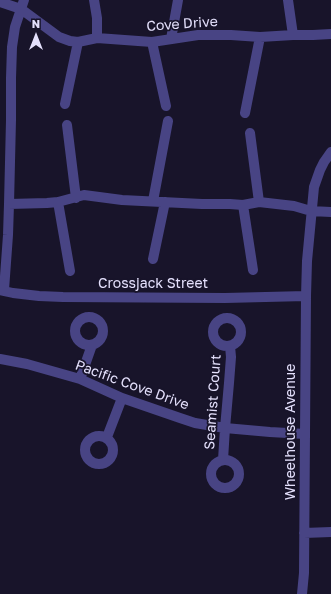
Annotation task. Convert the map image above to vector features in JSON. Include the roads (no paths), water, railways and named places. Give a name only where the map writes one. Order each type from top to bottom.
[{"type":"street","points":[[94,0],[97,18],[97,38]]},
{"type":"street","points":[[171,39],[178,0]]},
{"type":"street","points":[[288,0],[293,35]]},
{"type":"street","name":"Cove Drive","points":[[0,2],[21,3],[59,37],[78,42],[97,38],[152,42],[198,35],[260,37],[331,34]]},
{"type":"street","points":[[2,290],[8,235],[11,120],[10,78],[12,47],[21,3]]},
{"type":"street","points":[[246,112],[260,37]]},
{"type":"street","points":[[65,104],[78,42]]},
{"type":"street","points":[[152,42],[166,106]]},
{"type":"street","points":[[153,200],[168,122]]},
{"type":"street","points":[[67,125],[76,198]]},
{"type":"street","points":[[250,132],[259,202]]},
{"type":"street","points":[[311,211],[316,178],[331,152]]},
{"type":"street","points":[[9,204],[58,202],[84,195],[122,200],[153,200],[165,202],[243,205],[259,202],[294,206],[311,211],[331,212]]},
{"type":"street","points":[[58,202],[70,271]]},
{"type":"street","points":[[153,259],[165,202]]},
{"type":"street","points":[[243,205],[253,270]]},
{"type":"street","name":"Wheelhouse Avenue","points":[[302,594],[304,573],[306,296],[311,211]]},
{"type":"street","name":"Crossjack Street","points":[[2,290],[13,293],[39,296],[63,297],[225,298],[306,296]]},
{"type":"street","points":[[80,380],[92,345]]},
{"type":"street","name":"Seamist Court","points":[[223,460],[231,357],[230,346]]},
{"type":"street","name":"Pacific Cove Drive","points":[[0,358],[27,364],[80,380],[122,398],[195,423],[225,428],[304,434]]},
{"type":"street","points":[[107,437],[122,398]]},
{"type":"street","points":[[304,533],[331,532]]}]
